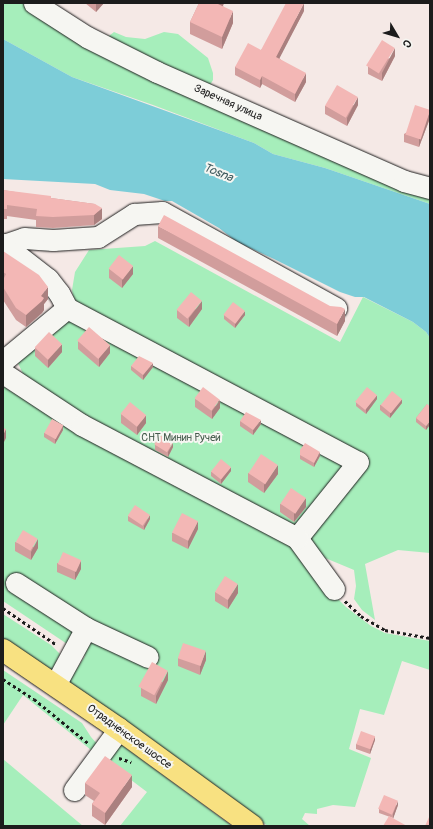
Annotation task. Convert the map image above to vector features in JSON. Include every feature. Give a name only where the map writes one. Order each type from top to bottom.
[{"type":"main road","name":"Отрадненское шоссе","points":[[3,650],[119,729],[252,826]]},
{"type":"street","name":"Заречная улица","points":[[34,3],[87,37],[157,72],[404,182],[430,188]]},
{"type":"street","points":[[4,245],[24,238],[74,240],[98,237],[134,214],[162,212],[336,308]]},
{"type":"street","points":[[4,245],[48,279],[59,293],[67,308],[358,462],[297,538]]},
{"type":"street","points":[[3,361],[67,308]]},
{"type":"street","points":[[3,373],[82,425],[297,538],[334,589]]},
{"type":"street","points":[[16,583],[86,628],[148,657]]},
{"type":"street","points":[[55,685],[86,628]]},
{"type":"street","points":[[74,790],[119,729]]},
{"type":"path","points":[[334,589],[361,616],[385,630],[430,638]]},
{"type":"path","points":[[3,608],[71,655]]},
{"type":"green space","points":[[3,3],[21,3],[56,24],[430,193],[430,204],[325,168],[273,154],[254,143],[153,105],[72,77],[3,39]]},
{"type":"green space","points":[[114,32],[126,37],[145,39],[164,32],[178,34],[208,58],[213,73],[213,80],[210,85],[105,39]]},
{"type":"green space","name":"СНТ Минин Ручей","points":[[155,241],[340,342],[363,297],[413,322],[426,332],[430,338],[430,553],[398,550],[365,564],[375,620],[362,610],[354,599],[356,586],[354,570],[318,555],[311,541],[312,531],[297,548],[324,585],[346,607],[371,626],[385,633],[430,641],[430,670],[402,661],[384,715],[360,709],[349,749],[371,758],[355,807],[333,805],[317,809],[317,814],[305,813],[302,819],[310,826],[268,826],[175,764],[67,680],[71,670],[76,670],[85,656],[3,601],[3,386],[17,395],[25,394],[29,387],[18,363],[69,310],[74,301],[72,290],[75,272],[89,250],[145,246]]},
{"type":"green space","points":[[3,614],[51,645],[60,654],[52,670],[3,638]]},
{"type":"green space","points":[[3,670],[82,723],[99,746],[96,754],[23,695],[3,725]]},
{"type":"green space","points":[[119,743],[232,826],[120,826],[147,792],[102,758]]},
{"type":"green space","points":[[3,759],[83,826],[3,826]]},
{"type":"water","name":"Tosna","points":[[3,39],[72,77],[254,143],[273,154],[325,168],[430,204],[430,338],[426,332],[413,322],[364,297],[355,297],[340,292],[237,242],[219,228],[172,201],[165,201],[144,194],[110,190],[95,184],[3,179]]},
{"type":"building","points":[[199,3],[218,3],[233,11],[222,37],[190,22]]},
{"type":"building","points":[[286,3],[304,3],[276,57],[306,73],[295,94],[262,76],[260,80],[235,67],[248,43],[261,50]]},
{"type":"building","points":[[382,40],[395,48],[379,73],[366,65]]},
{"type":"building","points":[[337,85],[358,97],[346,118],[325,106]]},
{"type":"building","points":[[415,105],[430,110],[421,139],[405,134]]},
{"type":"building","points":[[3,190],[51,196],[51,198],[95,204],[102,208],[94,215],[53,217],[36,216],[37,209],[7,205],[7,209],[3,209]]},
{"type":"building","points":[[164,215],[330,306],[345,309],[337,324],[158,226]]},
{"type":"building","points":[[3,251],[39,275],[48,287],[41,296],[44,298],[42,301],[26,315],[16,308],[3,287],[3,280],[6,274],[3,272]]},
{"type":"building","points":[[119,255],[133,266],[123,279],[109,268]]},
{"type":"building","points":[[191,292],[202,301],[187,319],[177,310]]},
{"type":"building","points":[[233,302],[245,311],[235,324],[223,315]]},
{"type":"building","points":[[89,327],[110,345],[98,359],[77,341]]},
{"type":"building","points":[[49,332],[62,344],[48,360],[35,347]]},
{"type":"building","points":[[139,356],[153,363],[143,375],[131,366]]},
{"type":"building","points":[[203,387],[220,400],[211,411],[195,398]]},
{"type":"building","points":[[367,387],[377,395],[365,410],[355,402]]},
{"type":"building","points":[[392,391],[402,399],[391,413],[381,405]]},
{"type":"building","points":[[130,402],[146,415],[137,427],[121,414]]},
{"type":"building","points":[[427,404],[430,406],[430,421],[426,426],[416,418]]},
{"type":"building","points":[[246,412],[261,420],[253,430],[240,421]]},
{"type":"building","points":[[52,419],[63,425],[56,439],[44,433]]},
{"type":"building","points":[[3,428],[6,429],[3,435]]},
{"type":"building","points":[[160,435],[173,443],[167,452],[154,444]]},
{"type":"building","points":[[305,443],[320,452],[314,463],[300,455],[300,450]]},
{"type":"building","points":[[261,454],[278,465],[265,484],[248,473]]},
{"type":"building","points":[[221,459],[231,467],[221,480],[211,471]]},
{"type":"building","points":[[291,488],[306,498],[295,514],[280,504]]},
{"type":"building","points":[[135,505],[150,515],[143,526],[128,516]]},
{"type":"building","points":[[182,513],[198,521],[188,541],[172,533]]},
{"type":"building","points":[[23,530],[38,539],[30,551],[16,542]]},
{"type":"building","points":[[63,552],[81,560],[76,572],[58,564]]},
{"type":"building","points":[[225,576],[238,584],[228,600],[215,592]]},
{"type":"building","points":[[183,643],[206,651],[200,666],[178,658]]},
{"type":"building","points":[[152,662],[168,671],[154,695],[138,686]]},
{"type":"building","points":[[361,731],[375,736],[370,749],[356,744]]},
{"type":"building","points":[[105,756],[132,775],[105,813],[92,804],[100,793],[85,783]]},
{"type":"building","points":[[384,795],[398,801],[392,815],[378,809]]},
{"type":"building","points":[[430,815],[430,826],[425,826]]},
{"type":"building","points":[[389,816],[407,826],[383,826]]}]
